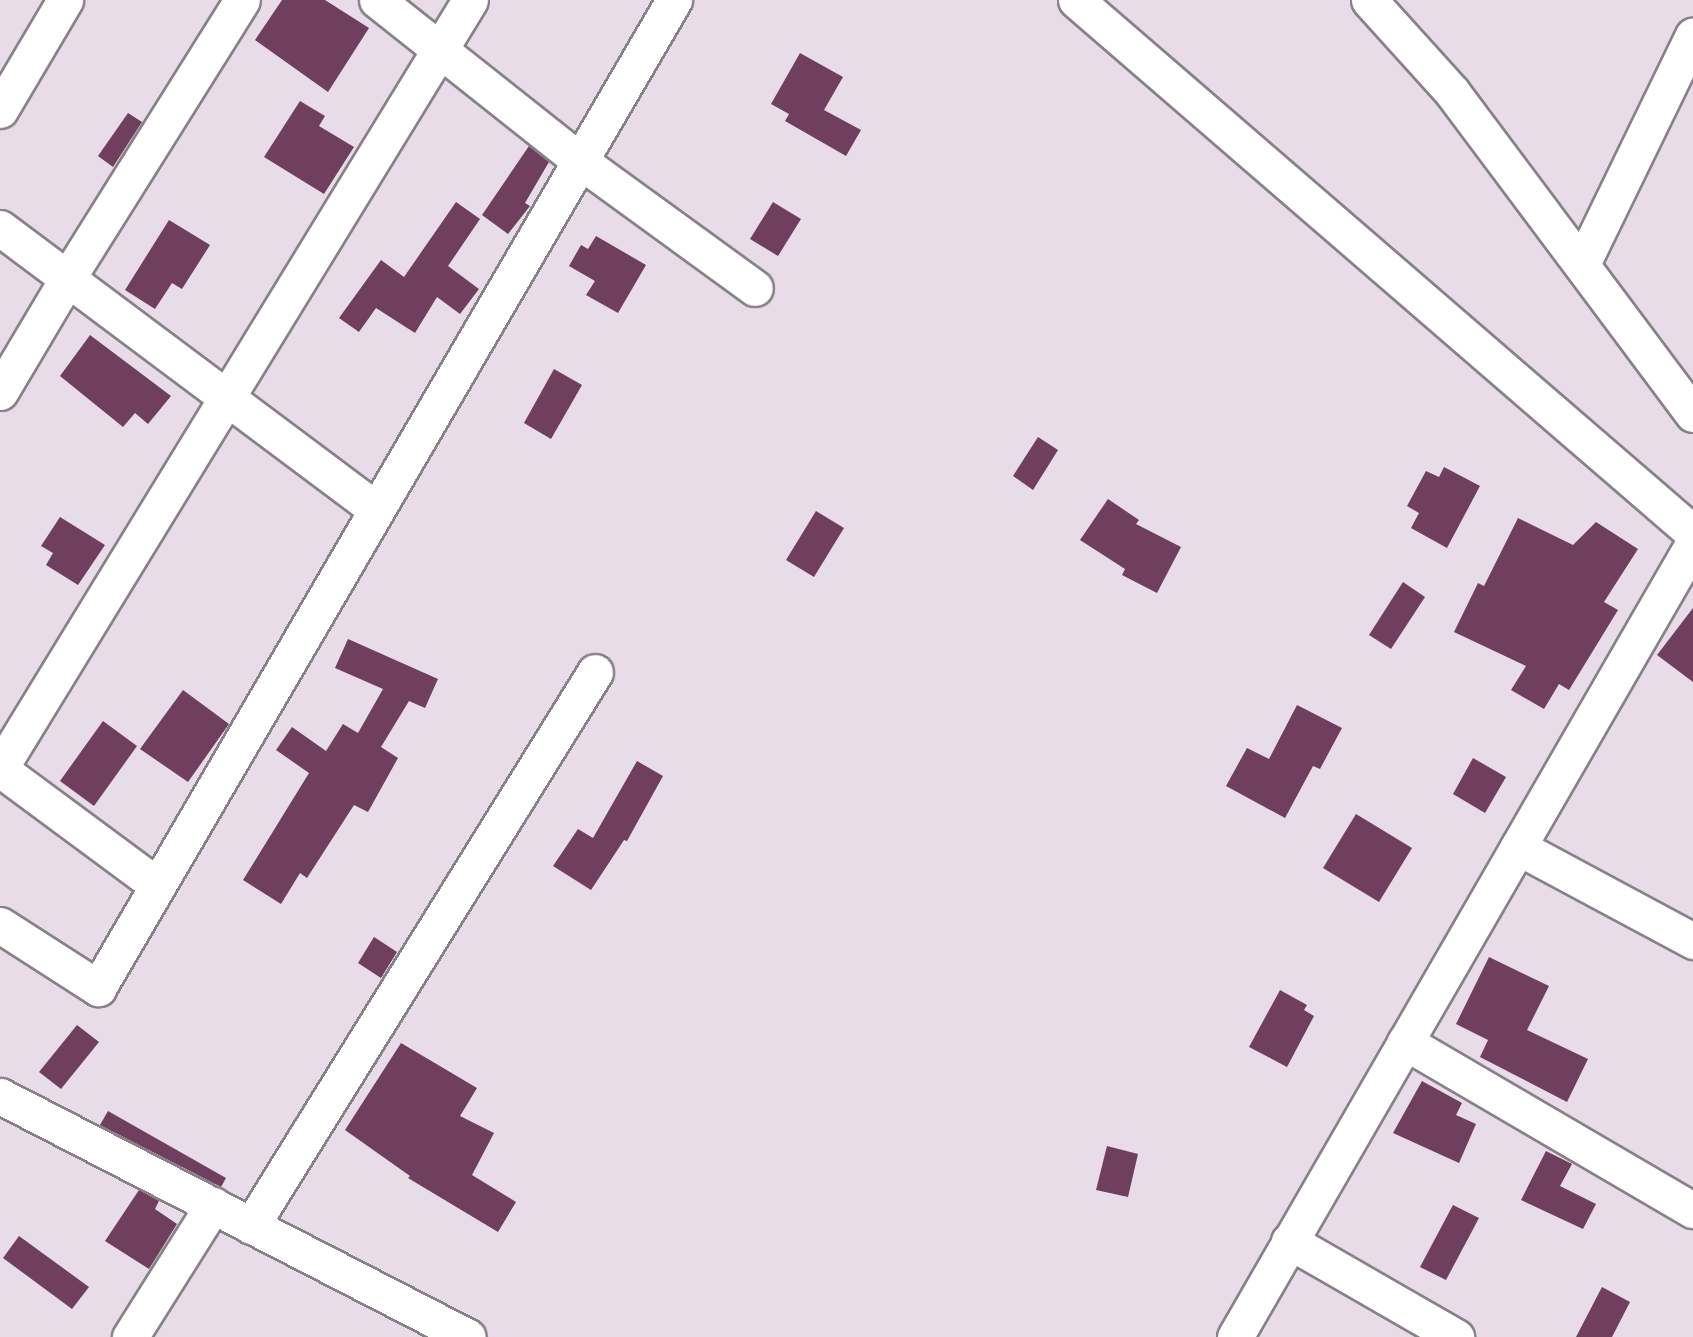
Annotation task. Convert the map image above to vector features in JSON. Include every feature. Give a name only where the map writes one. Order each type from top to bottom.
[{"type":"street","points":[[0,110],[65,0]]},
{"type":"street","points":[[0,392],[67,279],[242,0]]},
{"type":"street","points":[[377,0],[580,161],[755,288]]},
{"type":"street","points":[[156,885],[0,769],[471,0]]},
{"type":"street","points":[[5,936],[98,988],[674,0]]},
{"type":"street","points":[[1076,0],[1693,533]]},
{"type":"street","points":[[1369,0],[1452,92],[1693,414]]},
{"type":"street","points":[[1582,264],[1693,35]]},
{"type":"street","points":[[0,228],[376,509]]},
{"type":"street","points":[[1235,1337],[1693,544]]},
{"type":"street","points":[[251,1226],[595,671]]},
{"type":"street","points":[[1518,847],[1693,941]]},
{"type":"street","points":[[1405,1042],[1693,1210]]},
{"type":"street","points":[[0,1096],[468,1337]]},
{"type":"street","points":[[130,1337],[213,1205]]},
{"type":"street","points":[[1289,1241],[1456,1337]]},
{"type":"building","points":[[282,0],[325,0],[369,28],[328,92],[255,40]]},
{"type":"building","points":[[800,53],[843,77],[824,110],[861,130],[846,156],[785,121],[789,114],[771,104]]},
{"type":"building","points":[[300,101],[325,116],[319,126],[354,147],[324,194],[264,157]]},
{"type":"building","points":[[128,113],[142,122],[113,167],[98,156]]},
{"type":"building","points":[[529,146],[549,162],[525,203],[530,206],[508,234],[482,215]]},
{"type":"building","points":[[456,202],[480,219],[448,266],[479,289],[460,314],[437,297],[415,333],[376,308],[359,332],[339,318],[381,260],[404,277]]},
{"type":"building","points":[[773,202],[801,219],[778,256],[750,239]]},
{"type":"building","points":[[169,220],[210,245],[182,289],[172,283],[155,309],[125,290]]},
{"type":"building","points":[[596,236],[646,265],[618,313],[586,295],[595,281],[569,266],[581,245],[588,249]]},
{"type":"building","points":[[90,335],[171,396],[148,424],[135,413],[123,427],[60,376]]},
{"type":"building","points":[[554,369],[582,385],[551,439],[524,423]]},
{"type":"building","points":[[1038,437],[1058,450],[1033,490],[1013,476]]},
{"type":"building","points":[[1444,467],[1480,486],[1447,548],[1411,528],[1419,513],[1407,506],[1426,471],[1439,477]]},
{"type":"building","points":[[1108,499],[1139,520],[1136,524],[1181,547],[1157,593],[1122,575],[1125,569],[1080,540]]},
{"type":"building","points":[[816,511],[844,528],[814,577],[786,560]]},
{"type":"building","points":[[60,517],[105,545],[78,585],[46,565],[53,553],[41,546]]},
{"type":"building","points":[[1518,518],[1573,545],[1596,522],[1638,549],[1604,602],[1618,610],[1569,690],[1559,684],[1544,709],[1511,690],[1526,666],[1454,632],[1478,583],[1484,586]]},
{"type":"building","points":[[1403,582],[1425,597],[1391,649],[1369,635]]},
{"type":"building","points":[[1693,608],[1693,682],[1657,655]]},
{"type":"building","points":[[348,639],[438,679],[425,708],[409,701],[381,747],[398,758],[368,812],[354,805],[307,878],[300,873],[281,904],[243,880],[309,773],[276,750],[292,727],[326,751],[343,724],[358,733],[383,689],[335,668]]},
{"type":"building","points":[[183,690],[229,724],[188,782],[140,749]]},
{"type":"building","points":[[1297,705],[1342,728],[1320,769],[1313,766],[1285,818],[1226,786],[1247,748],[1269,759]]},
{"type":"building","points":[[103,721],[137,746],[94,806],[60,781]]},
{"type":"building","points":[[1473,758],[1506,777],[1485,813],[1453,794]]},
{"type":"building","points":[[637,761],[663,776],[627,841],[624,840],[591,890],[553,866],[578,829],[593,838]]},
{"type":"building","points":[[1356,814],[1412,848],[1379,902],[1323,868]]},
{"type":"building","points":[[374,937],[397,952],[381,978],[358,963]]},
{"type":"building","points":[[1489,957],[1549,986],[1527,1030],[1588,1059],[1567,1102],[1480,1057],[1488,1040],[1456,1024]]},
{"type":"building","points":[[1280,990],[1307,1005],[1304,1010],[1314,1016],[1287,1067],[1249,1047]]},
{"type":"building","points":[[77,1025],[99,1042],[61,1089],[39,1072]]},
{"type":"building","points":[[401,1043],[477,1088],[460,1116],[494,1133],[472,1175],[516,1202],[498,1232],[408,1178],[410,1176],[345,1130]]},
{"type":"building","points":[[1422,1081],[1462,1103],[1456,1115],[1476,1124],[1459,1163],[1393,1133]]},
{"type":"building","points":[[108,1111],[226,1178],[221,1187],[100,1125]]},
{"type":"building","points":[[1107,1146],[1138,1154],[1128,1197],[1096,1190]]},
{"type":"building","points":[[1546,1151],[1572,1164],[1560,1186],[1596,1204],[1583,1229],[1521,1200]]},
{"type":"building","points":[[139,1190],[159,1201],[155,1209],[177,1224],[149,1269],[105,1241]]},
{"type":"building","points":[[1453,1205],[1479,1218],[1446,1280],[1420,1267]]},
{"type":"building","points":[[19,1236],[89,1287],[72,1309],[3,1258]]},
{"type":"building","points":[[1602,1287],[1630,1302],[1612,1337],[1576,1337]]}]
